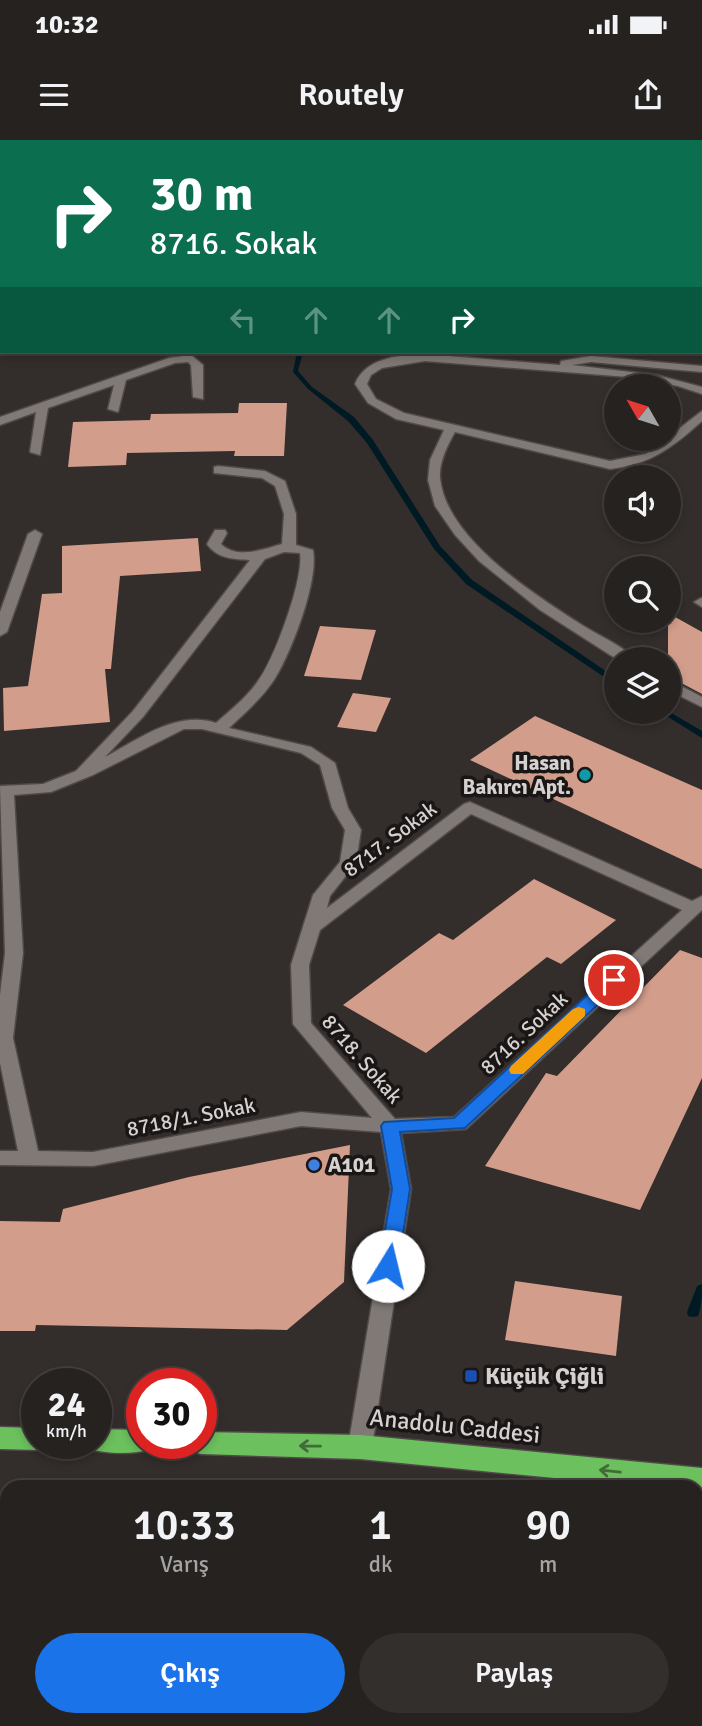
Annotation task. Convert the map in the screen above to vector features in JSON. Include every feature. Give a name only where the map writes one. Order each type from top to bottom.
[{"type":"highway","points":[[0,1438],[21,1439]]},
{"type":"highway","name":"Anadolu Caddesi","points":[[217,1443],[360,1447],[702,1480]]},
{"type":"street","points":[[0,421],[173,360],[191,358],[197,365],[200,397]]},
{"type":"street","points":[[702,391],[646,378],[415,358],[382,364],[362,379],[363,390],[379,407],[400,416],[450,430],[610,465],[623,465],[652,458],[702,415]]},
{"type":"street","points":[[552,369],[568,362],[591,359],[702,369]]},
{"type":"street","points":[[114,409],[121,378]]},
{"type":"street","points":[[36,452],[43,405]]},
{"type":"street","points":[[450,430],[438,451],[434,480],[444,511],[454,527],[518,586],[610,647]]},
{"type":"street","points":[[218,471],[265,475],[281,484],[290,514],[289,548]]},
{"type":"street","points":[[219,729],[249,701],[269,677],[285,642],[309,559],[306,550],[289,548],[260,556],[231,555],[218,550],[214,544],[220,533]]},
{"type":"street","points":[[0,632],[35,534]]},
{"type":"street","points":[[75,777],[138,714],[260,556]]},
{"type":"street","points":[[681,691],[702,703]]},
{"type":"street","name":"8718. Sokak","points":[[3,791],[45,789],[75,777],[181,724],[204,724],[306,750],[327,763],[340,808],[353,830],[348,863],[322,895],[300,965],[302,1024],[390,1126],[401,1189],[360,1447]]},
{"type":"street","points":[[3,791],[7,953],[2,1040],[30,1159]]},
{"type":"street","name":"8717. Sokak","points":[[311,928],[470,807],[697,905]]},
{"type":"street","name":"8716. Sokak","points":[[390,1126],[459,1124],[697,905]]},
{"type":"street","name":"8718/1. Sokak","points":[[0,1158],[93,1159],[301,1119],[390,1126]]},
{"type":"building","points":[[239,403],[287,403],[284,456],[234,456],[235,451],[127,453],[126,465],[68,467],[73,422],[150,420],[151,414],[238,413]]},
{"type":"building","points":[[198,538],[201,571],[120,576],[111,669],[105,669],[110,722],[4,731],[3,688],[28,686],[42,594],[62,593],[62,546]]},
{"type":"building","points":[[681,620],[702,632],[702,694],[681,683],[681,647],[668,647],[668,633],[681,633]]},
{"type":"building","points":[[320,626],[376,630],[361,680],[304,676]]},
{"type":"building","points":[[353,693],[391,698],[376,732],[337,727]]},
{"type":"building","name":"Hasan Bakırcı Apt.","points":[[535,716],[702,790],[702,869],[470,760]]},
{"type":"building","points":[[534,879],[616,920],[561,964],[547,957],[426,1053],[343,1005],[439,933],[453,940]]},
{"type":"building","points":[[680,950],[702,958],[702,1078],[640,1210],[485,1166],[546,1073],[557,1076]]},
{"type":"building","points":[[350,1145],[344,1282],[287,1330],[36,1325],[35,1331],[0,1331],[0,1221],[60,1222],[63,1209],[189,1177]]},
{"type":"building","points":[[515,1281],[622,1296],[616,1356],[505,1340]]},
{"type":"waterway","points":[[299,354],[295,371],[310,388],[351,419],[370,442],[437,547],[469,582],[604,674]]},
{"type":"waterway","points":[[681,722],[702,735]]},
{"type":"waterway","points":[[693,1312],[702,1289]]},
{"type":"slow traffic","points":[[517,1070],[579,1012]]},
{"type":"place","name":"Hasan Bakırcı Apt.","points":[[585,775]]},
{"type":"place","name":"A101","points":[[314,1165]]},
{"type":"place","name":"Küçük Çiğli","points":[[471,1376]]},
{"type":"route","points":[[388,1266],[401,1189],[390,1126],[459,1124],[614,980]]}]
